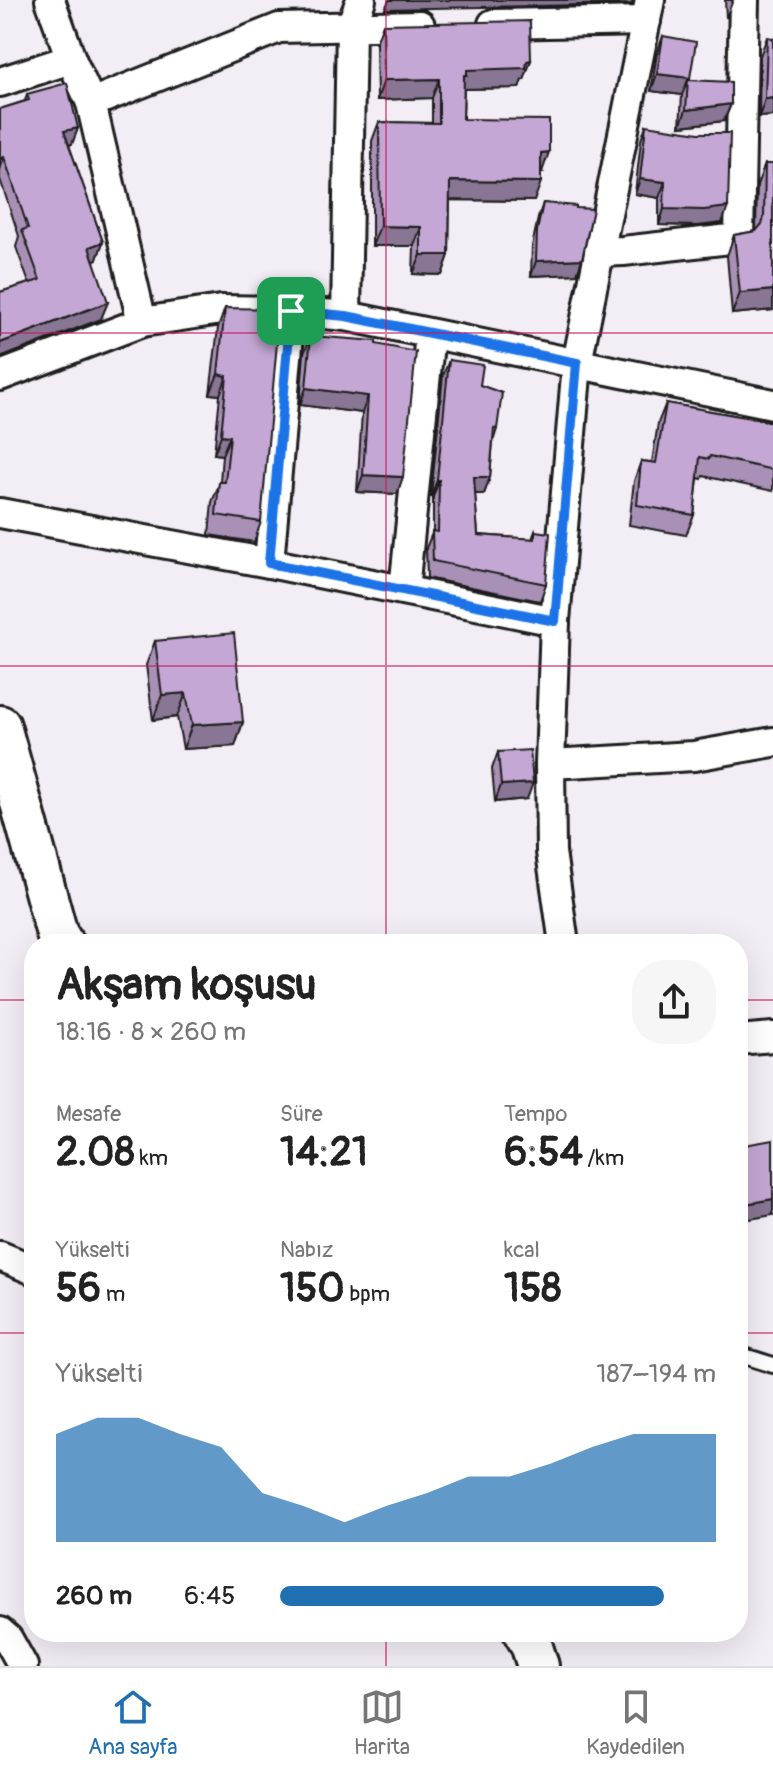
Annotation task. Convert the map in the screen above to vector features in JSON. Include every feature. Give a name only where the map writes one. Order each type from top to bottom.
[{"type":"street","points":[[50,0],[91,103],[142,322]]},
{"type":"street","points":[[599,252],[739,238],[744,0]]},
{"type":"street","points":[[91,103],[279,28],[356,13],[452,24],[648,11],[577,363],[555,621],[550,764],[551,852],[563,934]]},
{"type":"street","points":[[346,316],[356,13]]},
{"type":"street","points":[[0,82],[71,59]]},
{"type":"street","points":[[0,376],[142,322],[221,310],[291,311],[346,316],[773,404]]},
{"type":"street","points":[[269,563],[291,311]]},
{"type":"street","points":[[404,590],[430,334]]},
{"type":"street","points":[[0,513],[555,621]]},
{"type":"street","points":[[0,726],[57,934]]},
{"type":"street","points":[[550,764],[694,756],[773,742]]},
{"type":"street","points":[[748,1039],[773,1037]]},
{"type":"street","points":[[0,1256],[24,1266]]},
{"type":"street","points":[[0,1632],[8,1639],[23,1666]]},
{"type":"street","points":[[530,1642],[538,1666]]},
{"type":"lane","points":[[748,1357],[773,1365]]},
{"type":"building","points":[[530,21],[531,60],[527,61],[526,68],[467,70],[467,75],[464,75],[463,119],[549,120],[549,152],[541,153],[541,182],[450,181],[449,255],[421,255],[421,227],[380,226],[379,122],[439,123],[439,79],[384,80],[383,24]]},
{"type":"building","points":[[663,36],[696,42],[690,78],[657,74]]},
{"type":"building","points":[[767,37],[773,38],[773,98],[765,99]]},
{"type":"building","points":[[688,80],[731,82],[731,104],[686,110]]},
{"type":"building","points":[[67,83],[78,128],[64,131],[103,242],[89,247],[108,302],[0,343],[0,292],[40,280],[22,230],[28,228],[4,157],[0,159],[0,109],[29,100],[27,94]]},
{"type":"building","points":[[646,125],[699,133],[730,133],[728,207],[664,209],[665,182],[640,179]]},
{"type":"building","points":[[765,164],[773,164],[773,290],[740,293],[734,235],[756,231],[762,224]]},
{"type":"building","points":[[543,203],[593,209],[582,259],[536,261],[537,231]]},
{"type":"building","points":[[225,308],[280,309],[261,522],[216,515],[219,482],[225,482],[230,436],[221,435],[227,376],[218,374]]},
{"type":"building","points":[[311,336],[376,341],[376,344],[416,352],[403,477],[363,475],[368,396],[306,388]]},
{"type":"building","points":[[449,360],[483,365],[480,385],[502,393],[497,429],[494,428],[490,477],[474,477],[478,535],[535,539],[535,531],[550,533],[546,584],[433,561],[432,531],[438,532],[437,480]]},
{"type":"building","points":[[666,403],[773,422],[773,470],[710,456],[709,459],[700,457],[694,515],[637,505],[641,461],[656,463]]},
{"type":"building","points":[[234,633],[243,722],[192,725],[186,693],[162,695],[155,641]]},
{"type":"building","points":[[530,750],[533,783],[501,785],[498,752]]},
{"type":"building","points":[[773,1140],[773,1199],[748,1203],[748,1144]]},
{"type":"route","points":[[291,311],[346,316],[577,363],[555,621],[269,563],[291,311]]}]
